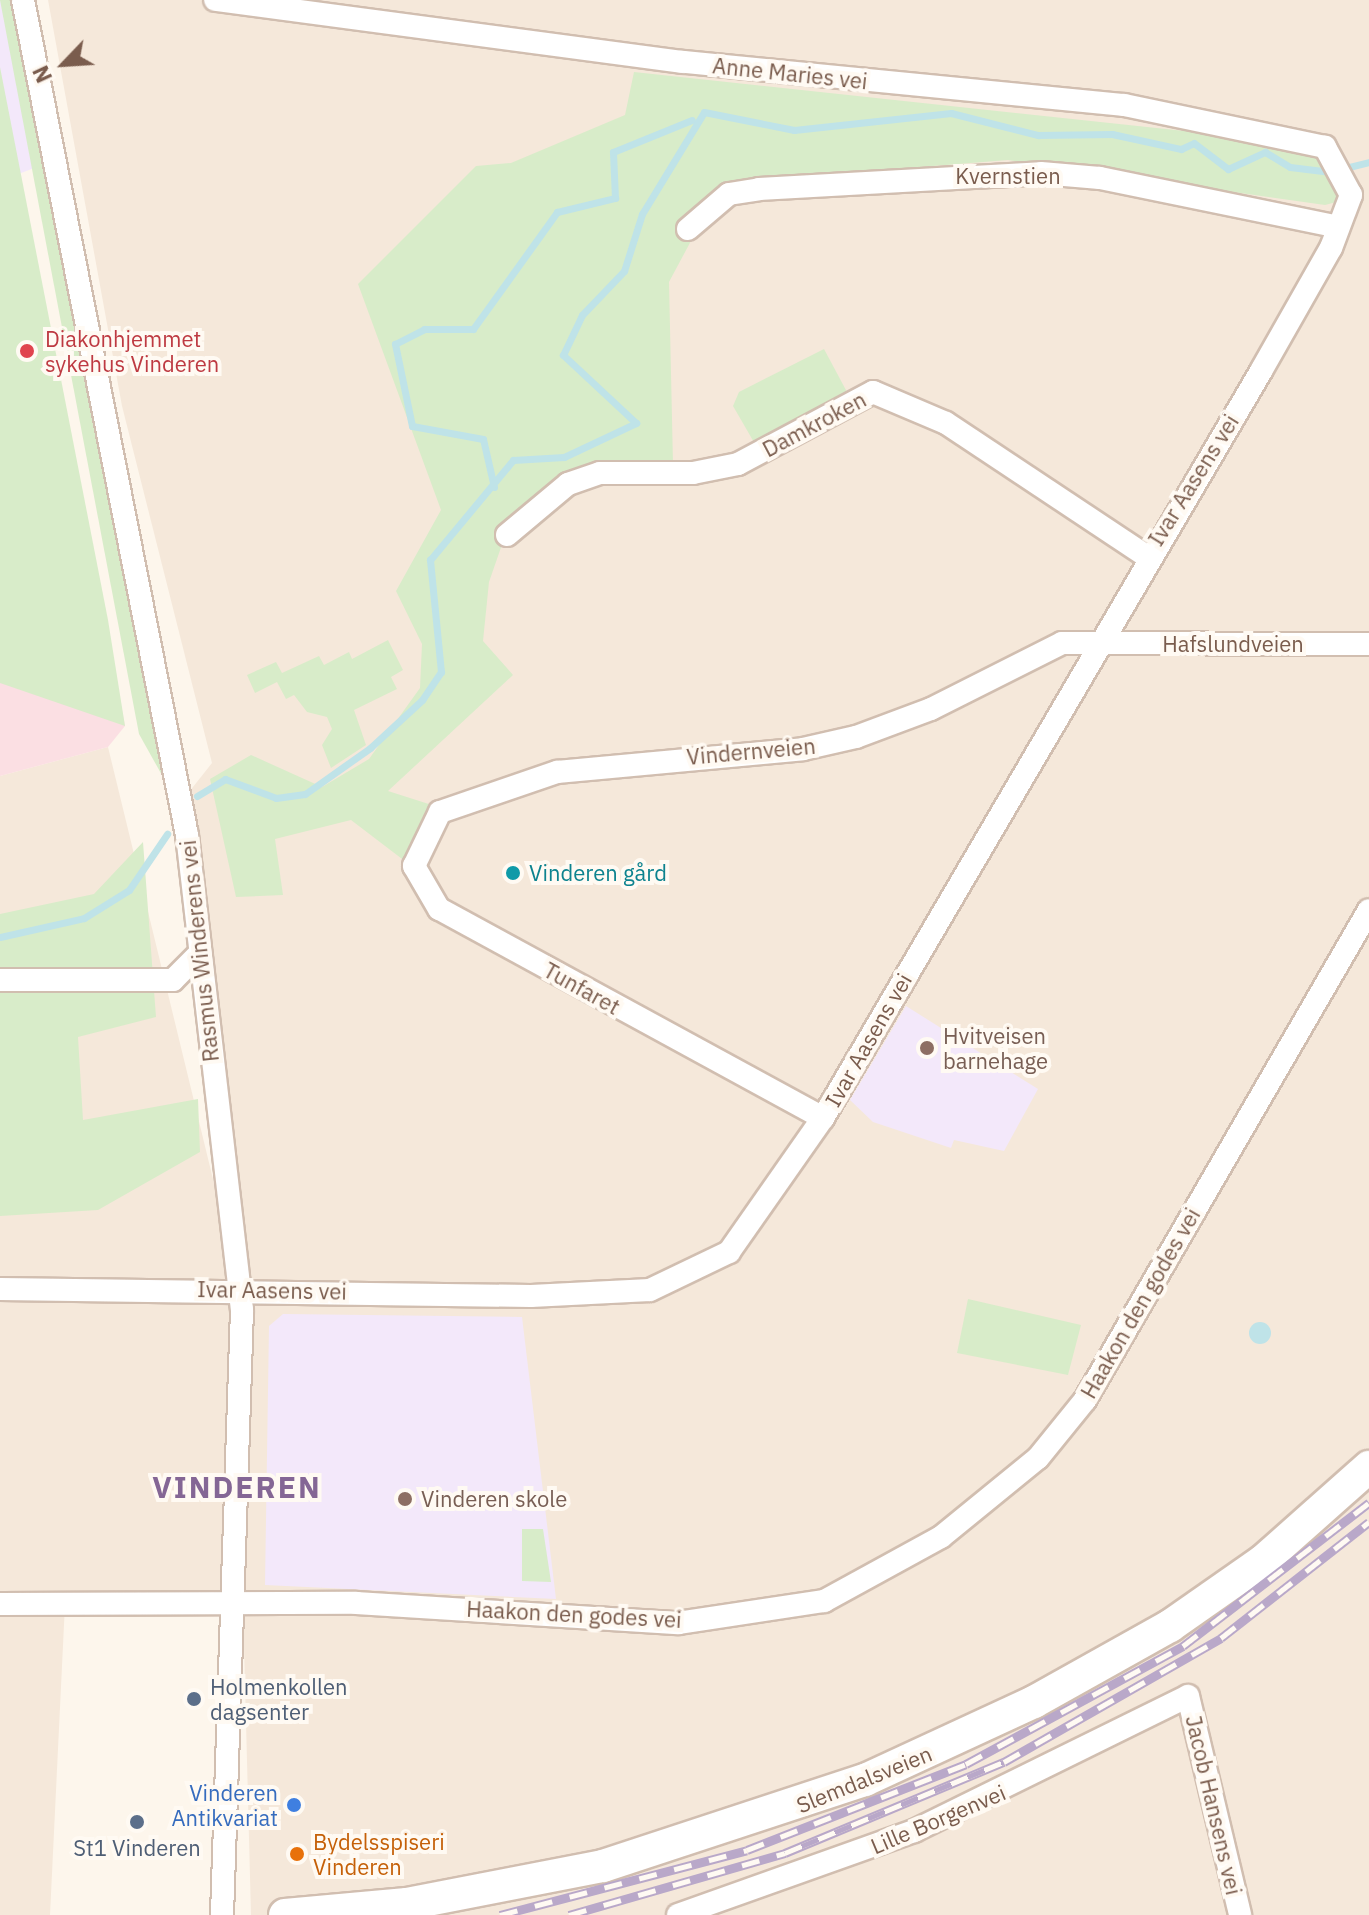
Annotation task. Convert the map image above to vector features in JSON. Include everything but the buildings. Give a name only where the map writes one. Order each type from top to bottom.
[{"type":"main road","name":"Slemdalsveien","points":[[285,1915],[407,1904],[603,1866],[865,1780],[1034,1702],[1170,1626],[1263,1561],[1369,1467]]},
{"type":"street","name":"Rasmus Winderens vei","points":[[23,0],[182,807],[240,1290],[222,1915]]},
{"type":"street","name":"Anne Maries vei","points":[[215,0],[682,62],[1124,105],[1325,147],[1342,168]]},
{"type":"street","name":"Ivar Aasens vei","points":[[0,1289],[531,1296],[650,1290],[729,1252],[823,1118],[1146,556],[1261,371],[1338,227],[1351,195],[1342,168]]},
{"type":"street","name":"Kvernstien","points":[[688,229],[729,194],[759,189],[1041,173],[1100,178],[1338,227]]},
{"type":"street","name":"Damkroken","points":[[507,535],[568,484],[600,473],[693,473],[738,464],[873,392],[946,423],[1146,556]]},
{"type":"street","name":"Vindernveien","points":[[440,812],[557,772],[803,749],[856,737],[931,709],[1062,643],[1096,645]]},
{"type":"street","name":"Hafslundveien","points":[[1096,645],[1369,644]]},
{"type":"street","name":"Tunfaret","points":[[440,812],[414,866],[439,909],[823,1118]]},
{"type":"street","name":"Haakon den godes vei","points":[[0,1604],[232,1603],[678,1623],[824,1601],[941,1537],[1038,1458],[1085,1400],[1369,910]]},
{"type":"street","points":[[0,980],[173,980],[199,954]]},
{"type":"street","name":"Lille Borgenvei","points":[[678,1915],[914,1831],[1188,1696]]},
{"type":"street","name":"Jacob Hansens vei","points":[[1188,1696],[1240,1915]]},
{"type":"shaded area","points":[[0,0],[23,0],[50,162],[0,181]]},
{"type":"shaded area","points":[[48,0],[1369,0],[1369,1915],[251,1915],[243,1607],[65,1604],[50,1915],[0,1915],[0,776],[108,747],[238,1282],[189,792],[212,763],[122,406]]},
{"type":"shaded area","name":"Diakonhjemmet sykehus Vinderen","points":[[0,181],[86,521],[125,726],[108,747],[0,776]]},
{"type":"shaded area","name":"Hvitveisen barnehage","points":[[906,1006],[1038,1089],[1004,1151],[954,1140],[951,1148],[873,1122],[850,1100]]},
{"type":"shaded area","name":"Vinderen skole","points":[[283,1314],[522,1317],[556,1599],[265,1585],[269,1326]]},
{"type":"green space","points":[[0,0],[10,0],[19,42],[163,777],[139,734]]},
{"type":"green space","name":"Diakonhjemmet sykehus Vinderen","points":[[0,67],[108,620],[125,726],[0,683]]},
{"type":"green space","points":[[634,72],[1194,132],[1324,157],[1343,184],[1340,201],[1325,205],[1008,160],[722,183],[669,282],[673,464],[602,476],[506,533],[489,582],[483,641],[513,675],[388,791],[435,806],[410,865],[351,820],[275,839],[283,895],[236,897],[210,779],[251,755],[322,787],[369,759],[420,688],[422,644],[396,591],[441,510],[358,284],[476,166],[511,163],[625,115]]},
{"type":"green space","points":[[824,349],[847,392],[755,444],[733,406],[739,392]]},
{"type":"green space","points":[[388,640],[403,670],[391,677],[397,689],[354,710],[366,745],[331,768],[322,745],[332,729],[327,717],[307,712],[294,695],[286,699],[277,682],[255,693],[247,675],[276,662],[282,673],[319,656],[324,665],[349,652],[352,659]]},
{"type":"green space","points":[[143,842],[156,1017],[78,1037],[83,1120],[198,1099],[200,1152],[98,1210],[0,1216],[0,914],[94,894]]},
{"type":"green space","points":[[968,1299],[1081,1325],[1068,1375],[957,1353]]},
{"type":"green space","points":[[522,1529],[543,1529],[551,1582],[522,1581]]},
{"type":"water","points":[[1260,1322],[1268,1325],[1271,1333],[1268,1341],[1260,1344],[1252,1341],[1249,1333],[1252,1325]]},
{"type":"waterway","points":[[197,796],[225,779],[276,798],[305,794],[370,748],[422,700],[441,672],[430,560],[513,460],[564,457],[636,423],[563,355],[582,315],[624,271],[642,214],[704,112],[794,130],[951,113],[1038,135],[1112,134],[1181,149],[1194,143],[1228,169],[1265,152],[1290,167],[1329,172],[1369,162]]},
{"type":"waterway","points":[[494,487],[483,439],[412,426],[395,344],[424,329],[473,329],[557,212],[615,198],[613,152],[692,120]]},
{"type":"waterway","points":[[0,937],[84,918],[129,890],[167,834]]},
{"type":"railway","points":[[500,1915],[747,1850],[966,1764],[1183,1646],[1369,1503]]},
{"type":"railway","points":[[569,1915],[785,1853],[1004,1762],[1221,1638],[1369,1522]]},
{"type":"place","name":"Diakonhjemmet sykehus Vinderen","points":[[27,351]]},
{"type":"place","name":"Vinderen gård","points":[[513,873]]},
{"type":"place","name":"Hvitveisen barnehage","points":[[927,1048]]},
{"type":"place","name":"Vinderen skole","points":[[405,1499]]},
{"type":"place","name":"Holmenkollen dagsenter","points":[[194,1699]]},
{"type":"place","name":"Vinderen Antikvariat","points":[[294,1805]]},
{"type":"place","name":"St1 Vinderen","points":[[137,1822]]},
{"type":"place","name":"Bydelsspiseri Vinderen","points":[[297,1854]]},
{"type":"district","name":"VINDEREN","points":[[237,1487]]}]
